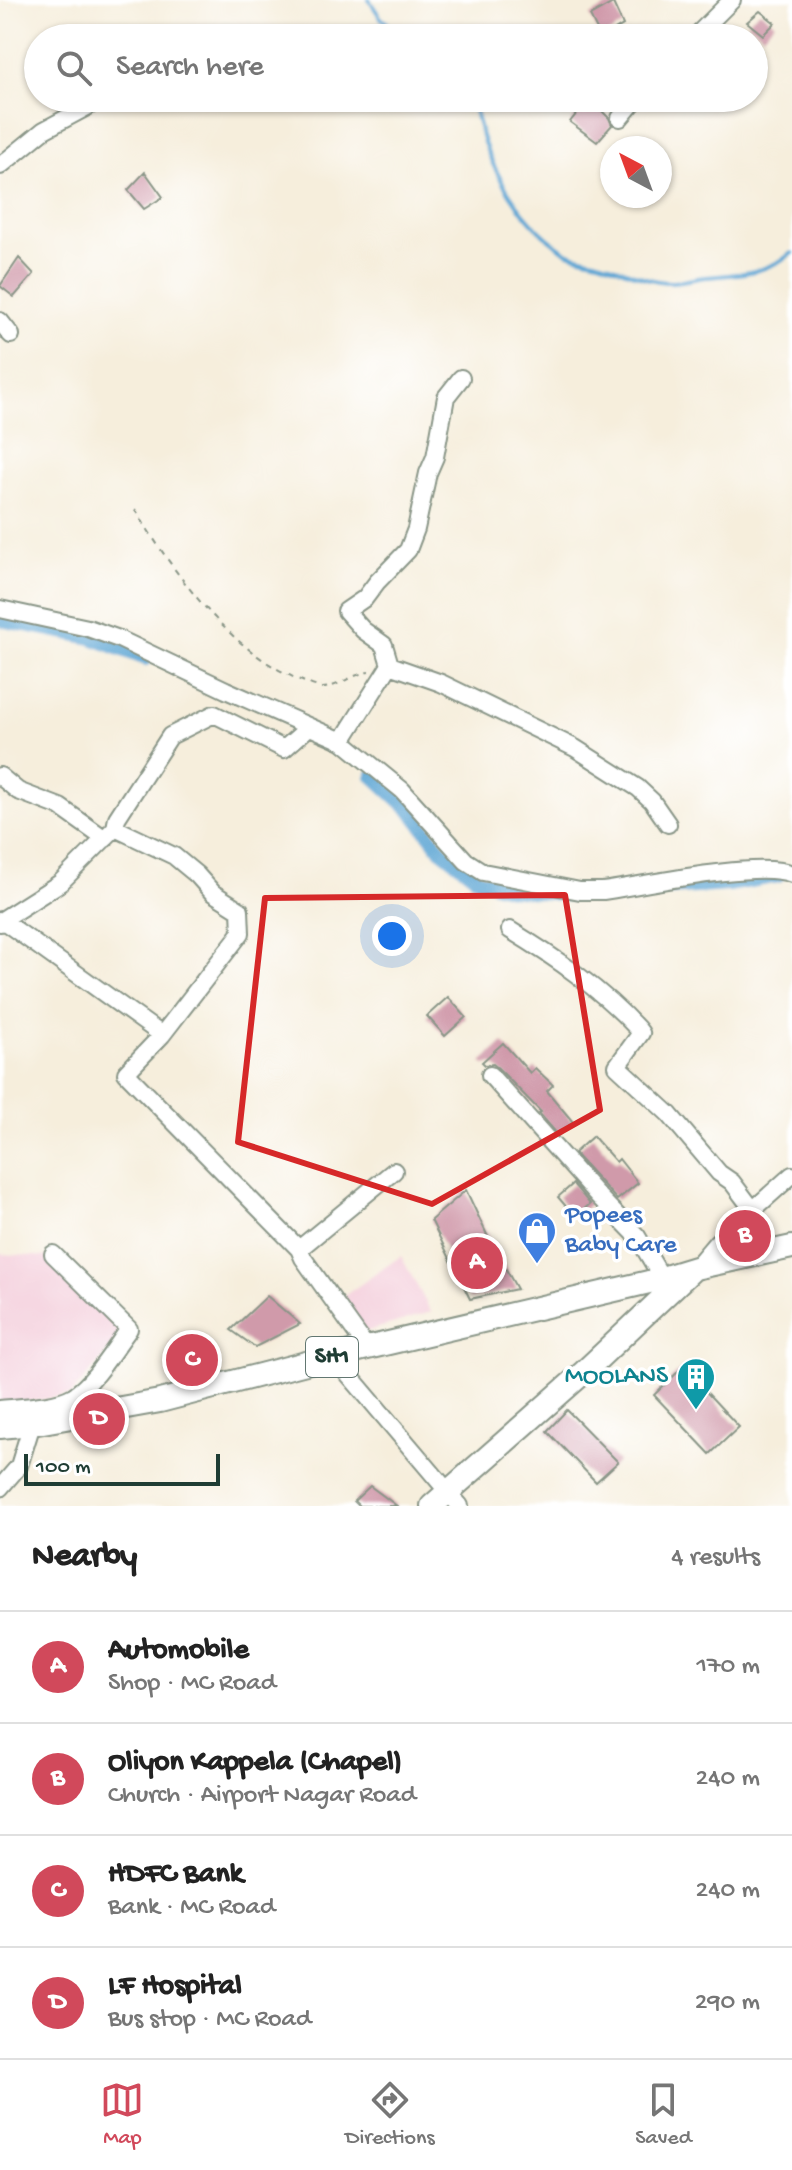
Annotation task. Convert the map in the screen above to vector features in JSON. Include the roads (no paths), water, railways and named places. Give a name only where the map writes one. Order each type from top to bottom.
[{"type":"main road","name":"SH1","points":[[0,1427],[160,1401],[333,1356],[792,1247]]},
{"type":"main road","points":[[447,1501],[695,1268]]},
{"type":"street","points":[[708,24],[732,0]]},
{"type":"street","points":[[0,166],[44,130],[78,112]]},
{"type":"street","points":[[620,118],[625,112]]},
{"type":"street","points":[[0,321],[11,335]]},
{"type":"street","points":[[342,741],[385,672],[384,645],[363,630],[346,611],[365,598],[408,550],[435,457],[446,397],[461,378]]},
{"type":"street","points":[[0,609],[88,628],[119,639],[342,741],[402,790],[466,861],[483,872],[580,891],[603,891],[746,870],[774,869],[792,874]]},
{"type":"street","points":[[385,672],[441,683],[575,748],[638,788],[652,801],[668,824]]},
{"type":"street","points":[[162,1035],[1,922],[60,883],[110,834],[170,736],[214,714],[284,749],[309,727]]},
{"type":"street","points":[[0,776],[18,791],[60,807],[110,834],[174,856],[213,893],[240,910],[241,933],[162,1035],[126,1073],[299,1249],[367,1348]]},
{"type":"street","points":[[510,930],[562,963],[638,1029],[641,1033],[617,1066],[669,1114],[719,1173],[732,1182],[753,1210]]},
{"type":"street","points":[[490,1075],[637,1236],[662,1278]]},
{"type":"street","points":[[299,1249],[394,1171]]},
{"type":"street","points":[[695,1268],[717,1242],[792,1175]]},
{"type":"street","points":[[0,1409],[28,1407],[71,1397],[87,1385],[129,1329],[53,1254]]},
{"type":"street","points":[[333,1356],[447,1501]]},
{"type":"street","points":[[0,1488],[19,1466],[32,1424]]},
{"type":"waterway","points":[[369,0],[388,24]]},
{"type":"waterway","points":[[476,112],[492,163],[503,184],[531,221],[569,253],[645,278],[670,282],[751,272],[772,265],[792,253]]},
{"type":"waterway","points":[[0,620],[92,638],[146,659]]},
{"type":"waterway","points":[[373,776],[412,812],[441,850],[478,879],[511,889],[571,895]]},
{"type":"waterway","points":[[647,890],[728,885],[778,876]]},
{"type":"place","name":"Oliyon Kappela (Chapel)","points":[[745,1236]]},
{"type":"place","name":"Automobile","points":[[477,1263]]},
{"type":"place","name":"Popees Baby Care","points":[[537,1265]]},
{"type":"place","name":"HDFC Bank","points":[[192,1360]]},
{"type":"place","name":"MOOLANS","points":[[696,1411]]},
{"type":"place","name":"LF Hospital","points":[[99,1419]]}]
